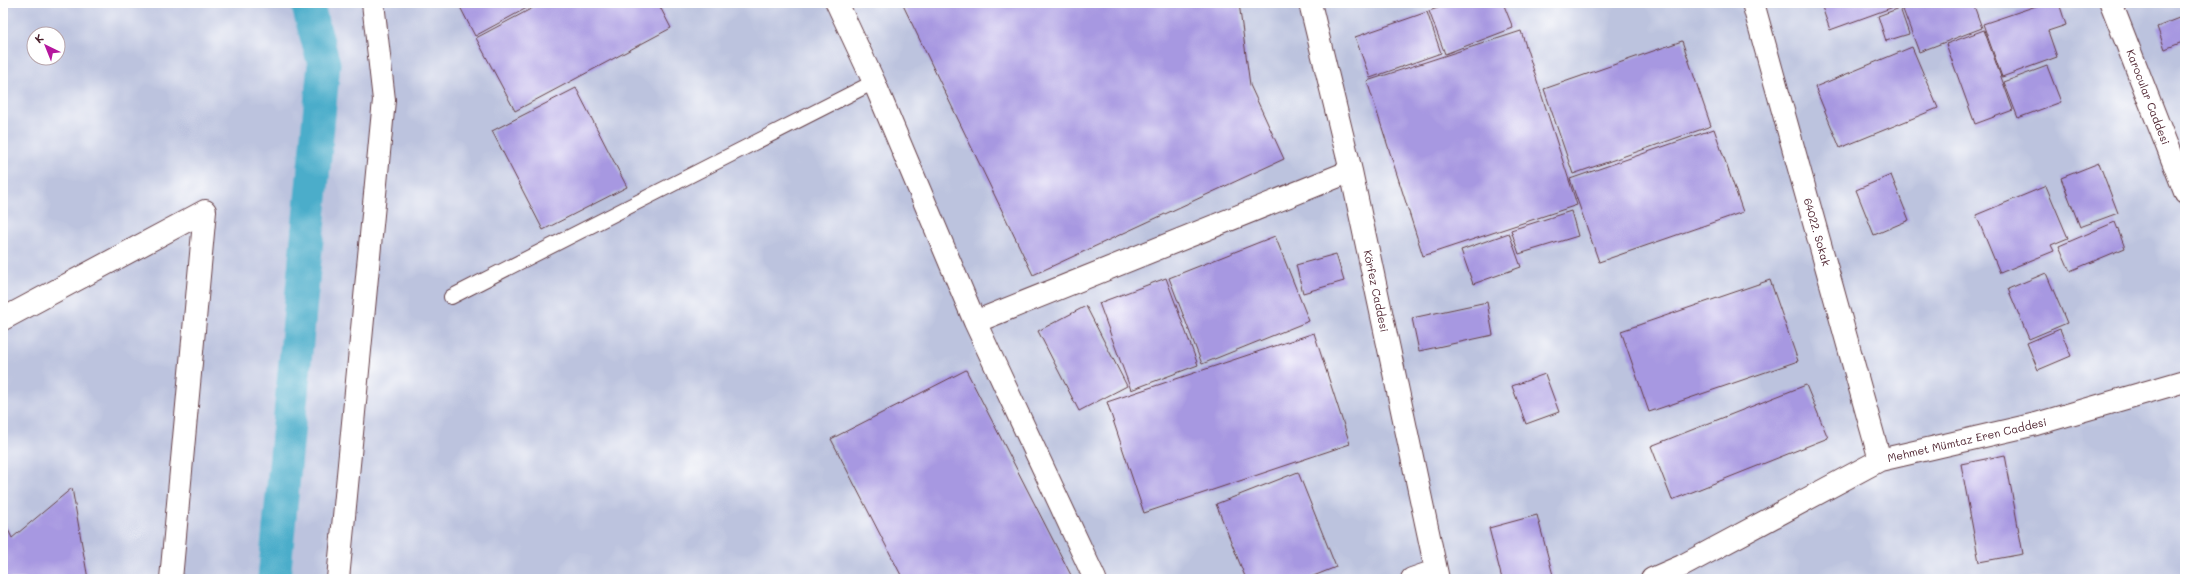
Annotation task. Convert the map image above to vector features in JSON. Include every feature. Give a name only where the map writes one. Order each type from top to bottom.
[{"type":"street","points":[[338,579],[384,100],[373,3]]},
{"type":"street","points":[[837,3],[874,82],[975,322],[1095,579]]},
{"type":"street","name":"Körfez Caddesi","points":[[1310,3],[1351,171],[1436,575]]},
{"type":"street","name":"64022. Sokak","points":[[1753,3],[1880,460]]},
{"type":"street","name":"Karocular Caddesi","points":[[2111,3],[2185,192]]},
{"type":"street","points":[[975,322],[1351,171]]},
{"type":"street","points":[[3,319],[205,211],[171,579]]},
{"type":"street","name":"Mehmet Mümtaz Eren Caddesi","points":[[1652,579],[1682,566],[1880,460],[2036,424],[2185,381]]},
{"type":"street","points":[[1412,579],[1436,575]]},
{"type":"lane","points":[[451,297],[874,82]]},
{"type":"shaded area","points":[[3,3],[2185,3],[2185,579],[3,579]]},
{"type":"building","points":[[458,3],[536,3],[475,36]]},
{"type":"building","points":[[542,3],[658,3],[671,28],[515,111],[476,38]]},
{"type":"building","points":[[902,3],[1239,3],[1250,85],[1284,159],[1033,275]]},
{"type":"building","points":[[1364,3],[1380,3],[1380,4],[1365,7]]},
{"type":"building","points":[[1452,3],[1503,3],[1513,28],[1445,54],[1429,11]]},
{"type":"building","points":[[1832,3],[1898,3],[1899,5],[1830,30],[1822,7]]},
{"type":"building","points":[[1913,3],[1973,3],[1982,28],[1919,52],[1902,7]]},
{"type":"building","points":[[2045,3],[2059,3],[2066,25],[2048,31],[2057,57],[2002,77],[1983,24]]},
{"type":"building","points":[[1900,8],[1909,34],[1886,41],[1878,16]]},
{"type":"building","points":[[1427,12],[1441,53],[1370,78],[1355,37]]},
{"type":"building","points":[[2185,16],[2185,41],[2165,49],[2157,27]]},
{"type":"building","points":[[1984,30],[2013,110],[1975,124],[1946,44]]},
{"type":"building","points":[[1521,31],[1577,205],[1423,256],[1367,81]]},
{"type":"building","points":[[1682,41],[1711,126],[1573,174],[1544,89]]},
{"type":"building","points":[[1912,47],[1938,108],[1840,148],[1815,87]]},
{"type":"building","points":[[2047,66],[2061,102],[2018,118],[2004,82]]},
{"type":"building","points":[[576,88],[627,187],[543,230],[492,131]]},
{"type":"building","points":[[1714,129],[1743,212],[1599,262],[1570,179]]},
{"type":"building","points":[[2099,163],[2118,213],[2080,227],[2061,178]]},
{"type":"building","points":[[1891,175],[1909,220],[1874,235],[1856,190]]},
{"type":"building","points":[[2046,186],[2068,238],[2051,245],[2054,251],[2000,273],[1976,215]]},
{"type":"building","points":[[1571,211],[1578,236],[1519,254],[1511,230]]},
{"type":"building","points":[[2115,222],[2125,248],[2070,271],[2059,246]]},
{"type":"building","points":[[1509,233],[1521,267],[1473,284],[1461,250]]},
{"type":"building","points":[[1275,236],[1309,321],[1202,364],[1169,278]]},
{"type":"building","points":[[1336,254],[1344,281],[1303,293],[1296,265]]},
{"type":"building","points":[[2046,273],[2067,323],[2029,339],[2008,289]]},
{"type":"building","points":[[1166,278],[1198,365],[1131,390],[1099,303]]},
{"type":"building","points":[[1770,280],[1798,361],[1649,412],[1621,331]]},
{"type":"building","points":[[1487,302],[1493,335],[1419,351],[1412,318]]},
{"type":"building","points":[[1086,306],[1127,386],[1079,411],[1038,331]]},
{"type":"building","points":[[2060,329],[2071,356],[2038,370],[2027,343]]},
{"type":"building","points":[[1314,333],[1350,444],[1144,513],[1107,402]]},
{"type":"building","points":[[966,370],[1073,579],[903,579],[831,439]]},
{"type":"building","points":[[1545,374],[1559,412],[1526,424],[1512,386]]},
{"type":"building","points":[[1806,385],[1828,438],[1672,500],[1651,446]]},
{"type":"building","points":[[2005,455],[2023,554],[1979,562],[1961,464]]},
{"type":"building","points":[[1298,472],[1336,567],[1306,579],[1246,579],[1216,504]]},
{"type":"building","points":[[72,488],[88,579],[3,579],[3,519],[12,538]]},
{"type":"building","points":[[1537,515],[1554,579],[1502,579],[1489,528]]},
{"type":"waterway","points":[[274,579],[324,64],[307,3]]}]
